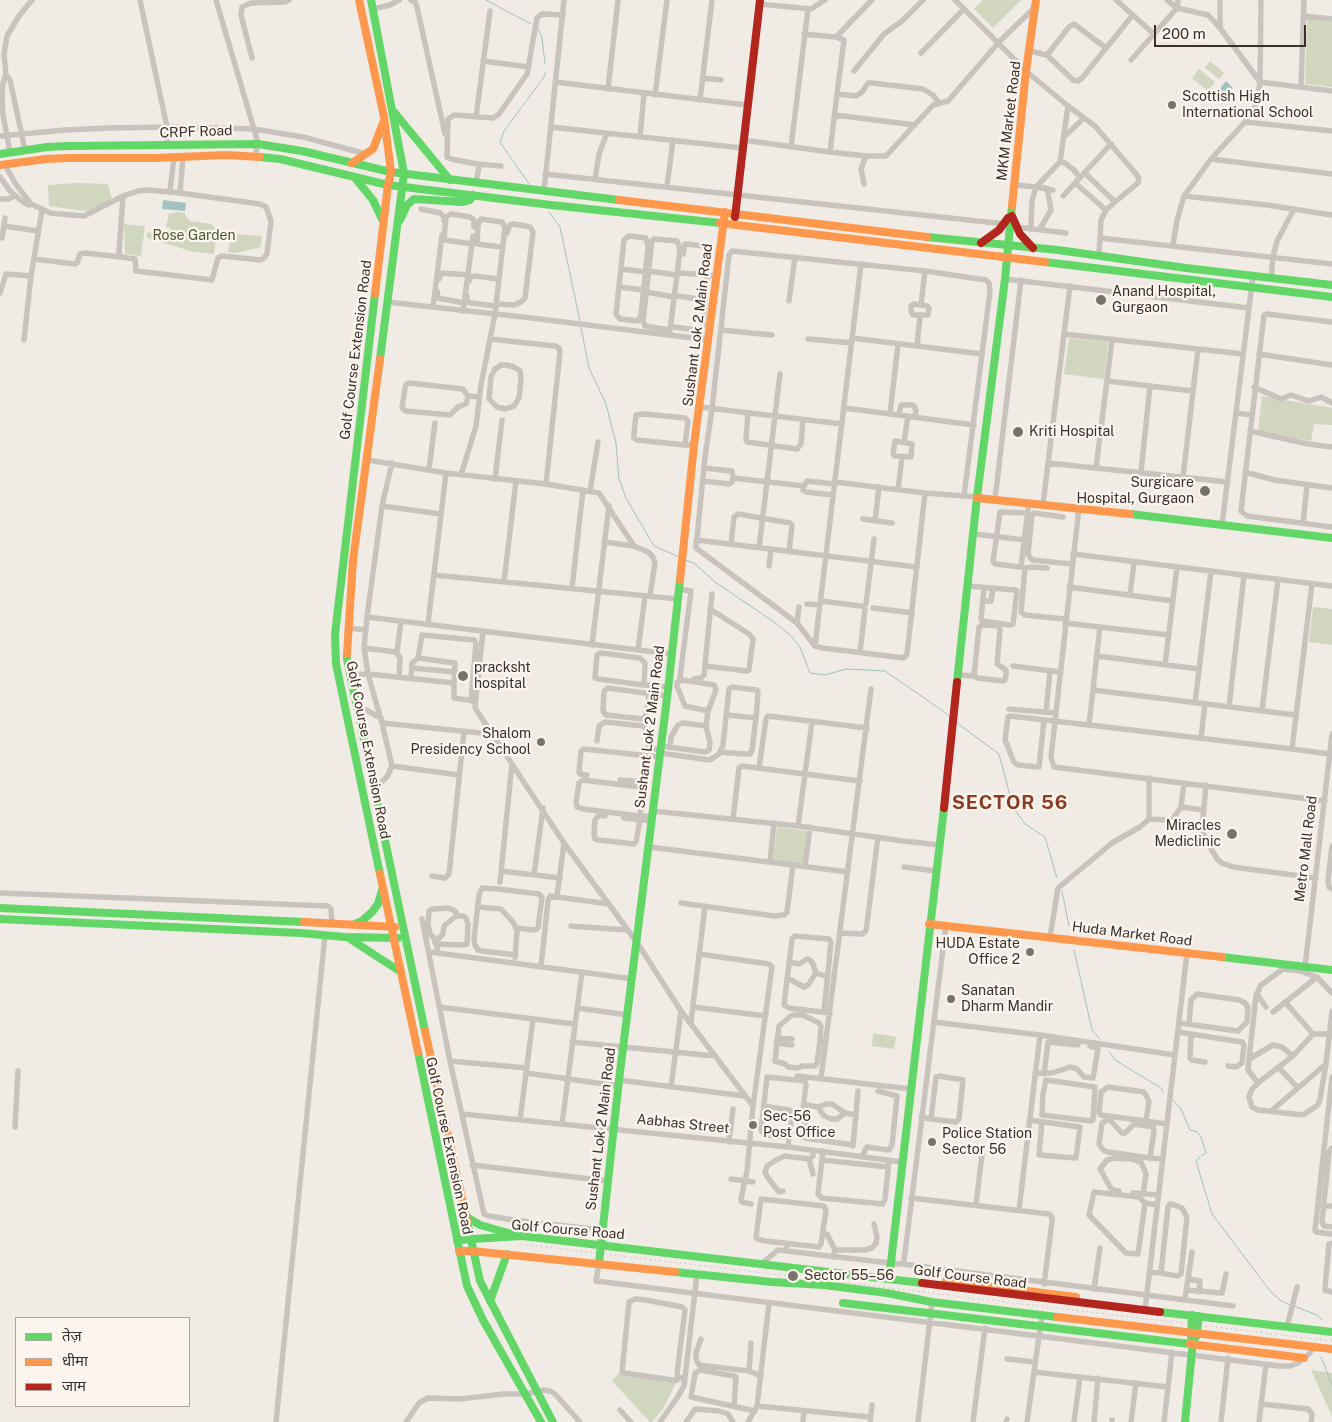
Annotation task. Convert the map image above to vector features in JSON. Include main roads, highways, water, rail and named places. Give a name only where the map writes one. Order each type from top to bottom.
[{"type":"main road","name":"Golf Course Extension Road","points":[[359,0],[384,117],[391,172],[383,224],[335,634],[336,664],[458,1251],[467,1286],[483,1320],[541,1422]]},
{"type":"main road","name":"Golf Course Extension Road","points":[[371,0],[404,173],[354,560],[347,659],[404,938],[480,1281],[553,1422]]},
{"type":"main road","points":[[734,224],[759,2]]},
{"type":"main road","name":"MKM Market Road","points":[[889,1277],[940,844],[977,499],[1005,278],[1026,71],[1036,3]]},
{"type":"main road","points":[[367,36],[378,32]]},
{"type":"main road","points":[[393,110],[450,180]]},
{"type":"main road","points":[[352,163],[373,149],[384,117]]},
{"type":"main road","name":"CRPF Road","points":[[0,154],[69,146],[258,144],[302,151],[391,172],[450,180],[1332,285]]},
{"type":"main road","points":[[3,165],[54,159],[256,156],[280,159],[388,185],[551,205],[734,224],[1332,297]]},
{"type":"main road","points":[[355,178],[373,200],[380,212],[383,224]]},
{"type":"main road","points":[[398,222],[407,205],[414,199],[462,202],[470,200],[473,194]]},
{"type":"main road","name":"Sushant Lok 2 Main Road","points":[[599,1263],[619,1083],[638,944],[648,847],[670,676],[694,445],[725,212]]},
{"type":"main road","points":[[981,243],[999,230],[1011,214]]},
{"type":"main road","points":[[1011,214],[1020,234],[1033,248]]},
{"type":"main road","points":[[977,499],[1029,502],[1332,538]]},
{"type":"main road","points":[[351,926],[360,923],[372,912],[381,898],[383,887]]},
{"type":"main road","points":[[0,908],[402,927]]},
{"type":"main road","points":[[0,919],[279,932],[345,937],[404,938]]},
{"type":"main road","points":[[279,920],[279,932]]},
{"type":"main road","name":"Huda Market Road","points":[[930,924],[1332,970]]},
{"type":"main road","points":[[345,937],[360,944],[401,972]]},
{"type":"main road","points":[[465,1216],[480,1225],[494,1230],[522,1236]]},
{"type":"main road","name":"Golf Course Road","points":[[456,1240],[522,1236],[739,1262],[889,1277],[1332,1330]]},
{"type":"main road","name":"Golf Course Road","points":[[458,1251],[599,1263],[738,1279],[887,1293],[932,1302],[1332,1349]]},
{"type":"main road","points":[[490,1303],[492,1292],[507,1254]]},
{"type":"main road","points":[[738,1279],[737,1268],[739,1262]]},
{"type":"main road","points":[[818,1267],[889,1277]]},
{"type":"main road","points":[[843,1303],[1040,1331],[1193,1343],[1304,1358]]},
{"type":"main road","points":[[1145,1308],[1288,1325]]},
{"type":"main road","points":[[1185,1422],[1196,1315]]},
{"type":"water","points":[[1226,81],[1233,88],[1221,102],[1214,96]]},
{"type":"water","points":[[163,200],[186,203],[185,211],[162,209]]},
{"type":"waterway","points":[[486,0],[531,24]]},
{"type":"waterway","points":[[538,28],[542,38],[545,64]]},
{"type":"waterway","points":[[529,184],[500,142],[504,131],[545,73]]},
{"type":"waterway","points":[[549,212],[560,227],[580,321]]},
{"type":"waterway","points":[[581,328],[589,368],[606,404],[616,443],[619,479],[626,498],[654,546],[679,557]]},
{"type":"waterway","points":[[685,560],[694,563],[715,582],[774,622],[791,636],[800,647],[810,673],[825,675],[846,669],[885,671],[950,717]]},
{"type":"waterway","points":[[957,723],[999,754],[1013,807],[1025,824],[1045,837],[1057,878]]},
{"type":"waterway","points":[[1062,891],[1069,926]]},
{"type":"waterway","points":[[1074,950],[1092,1030],[1100,1039]]},
{"type":"waterway","points":[[1109,1051],[1115,1060],[1161,1088],[1163,1092]]},
{"type":"waterway","points":[[1173,1100],[1181,1109],[1190,1130],[1197,1132],[1201,1137],[1206,1153],[1201,1156]]},
{"type":"waterway","points":[[1200,1157],[1196,1161],[1212,1214],[1271,1292],[1281,1301],[1290,1305]]},
{"type":"waterway","points":[[1294,1306],[1317,1315],[1322,1320]]},
{"type":"waterway","points":[[1321,1357],[1332,1385]]},
{"type":"railway","points":[[521,1244],[1332,1341]]},
{"type":"place","name":"Scottish High International School","points":[[1172,105]]},
{"type":"place","name":"Anand Hospital, Gurgaon","points":[[1101,300]]},
{"type":"place","name":"Kriti Hospital","points":[[1018,432]]},
{"type":"place","name":"Surgicare Hospital, Gurgaon","points":[[1205,491]]},
{"type":"place","name":"pracksht hospital","points":[[463,676]]},
{"type":"place","name":"Shalom Presidency School","points":[[541,742]]},
{"type":"place","name":"Miracles Mediclinic","points":[[1232,834]]},
{"type":"place","name":"HUDA Estate Office 2","points":[[1030,952]]},
{"type":"place","name":"Sanatan Dharm Mandir","points":[[951,999]]},
{"type":"place","name":"Sec-56 Post Office","points":[[753,1125]]},
{"type":"place","name":"Police Station Sector 56","points":[[932,1142]]},
{"type":"place","name":"Sector 55–56","points":[[793,1276]]},
{"type":"district","name":"SECTOR 56","points":[[1010,803]]},
{"type":"park label","name":"Rose Garden","points":[[194,236]]}]
